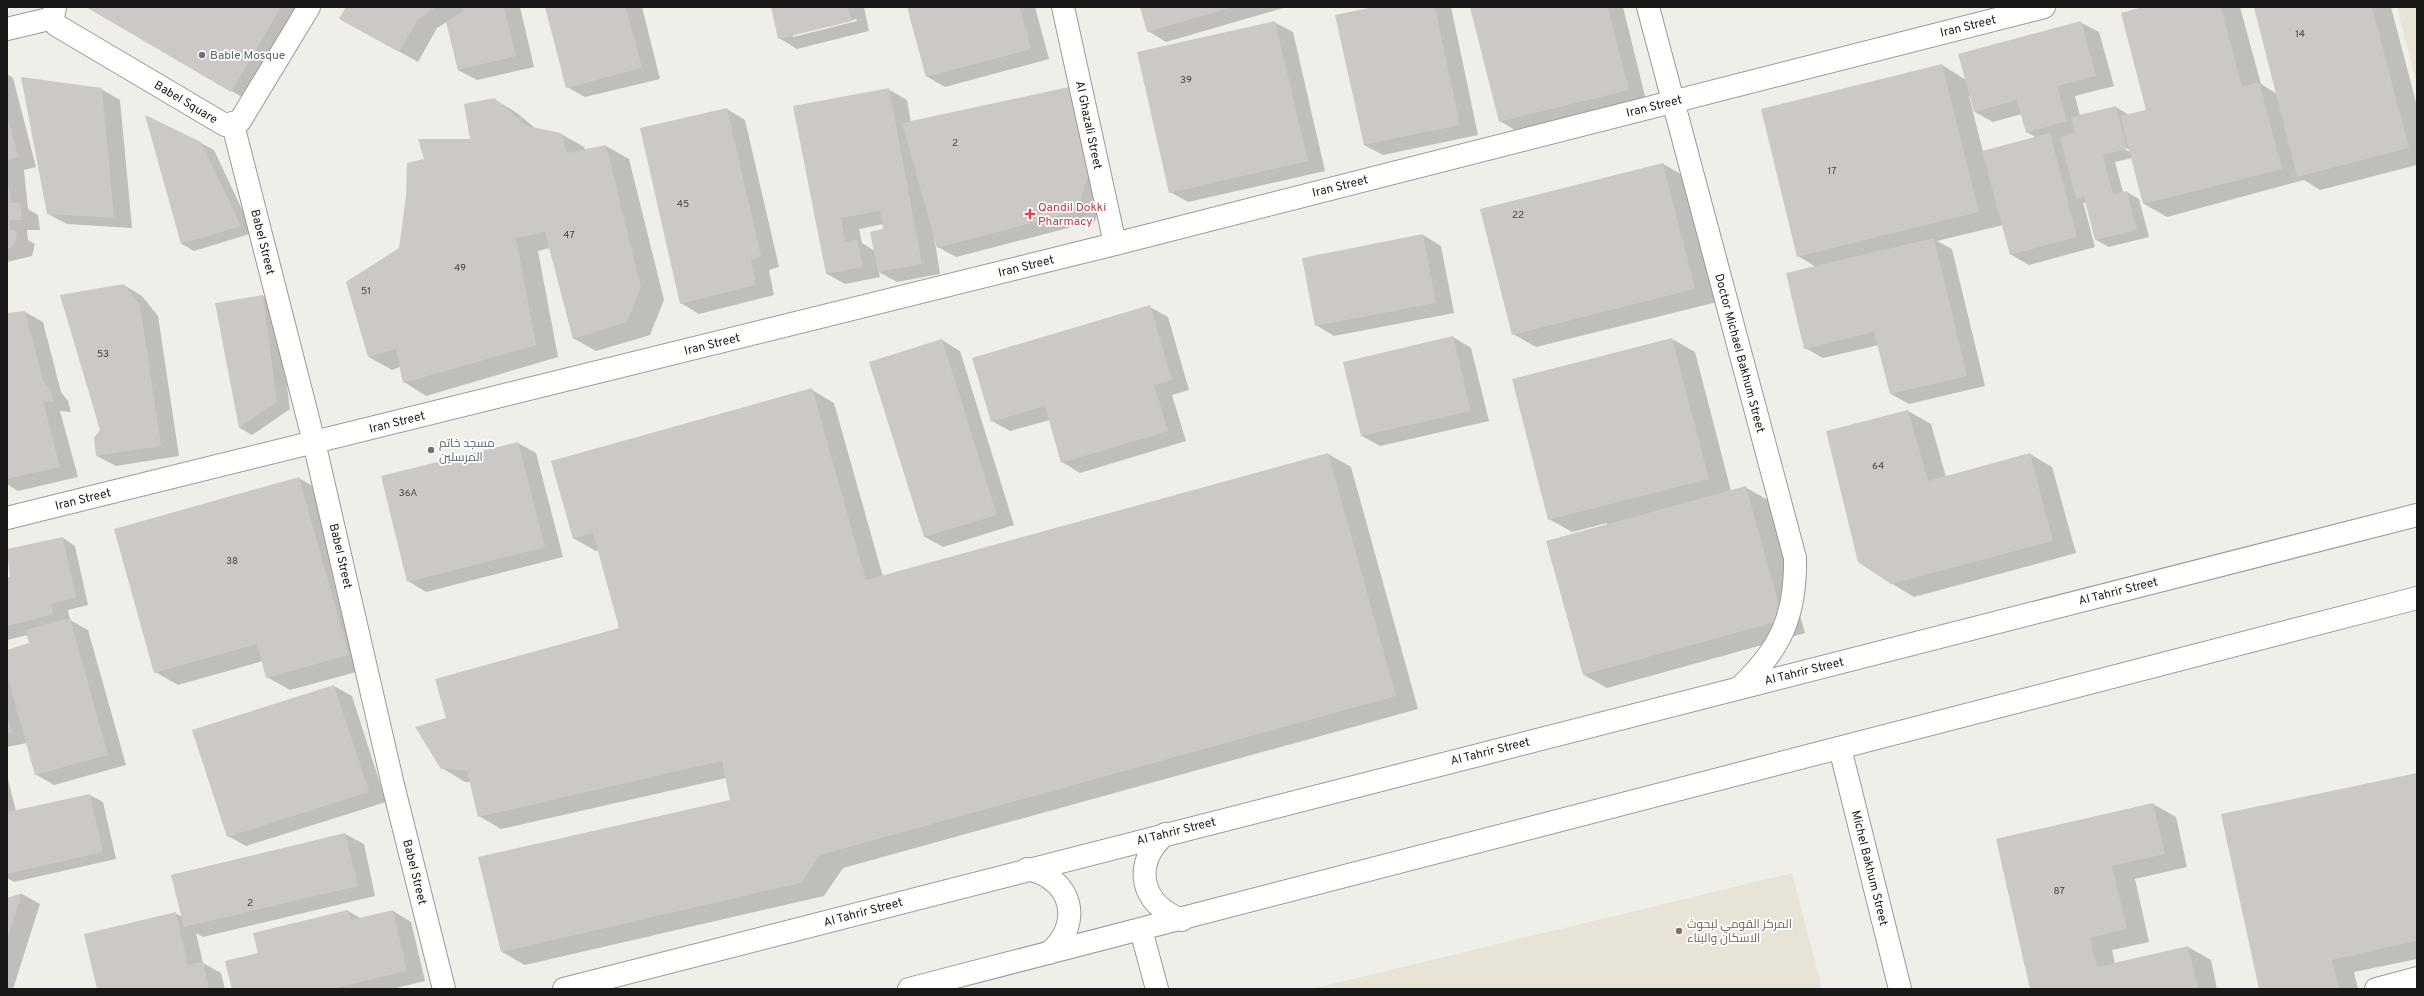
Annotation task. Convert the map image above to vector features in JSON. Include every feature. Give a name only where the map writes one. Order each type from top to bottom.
[{"type":"street","name":"Babel Square","points":[[54,12],[56,24],[225,125],[233,125],[240,122],[309,7]]},
{"type":"street","name":"Al Ghazali Street","points":[[1063,7],[1115,244]]},
{"type":"street","name":"Doctor Michael Bakhum Street","points":[[1648,7],[1795,558],[1794,595],[1784,630],[1773,651],[1761,666],[1740,687]]},
{"type":"street","name":"Iran Street","points":[[7,518],[1115,244],[2044,7]]},
{"type":"street","points":[[7,29],[54,12]]},
{"type":"street","name":"Babel Street","points":[[233,125],[314,442],[393,785],[444,989]]},
{"type":"street","name":"Al Tahrir Street","points":[[564,989],[1027,869],[2417,515]]},
{"type":"street","points":[[909,989],[1182,920],[2417,598]]},
{"type":"street","name":"Michel Bakhum Street","points":[[1840,748],[1900,989]]},
{"type":"street","points":[[1165,834],[1155,843],[1148,855],[1145,869],[1145,882],[1150,895],[1158,906],[1169,915],[1182,920]]},
{"type":"street","points":[[1027,869],[1041,872],[1053,879],[1062,890],[1068,903],[1070,917],[1067,931],[1060,944],[1049,953]]},
{"type":"street","points":[[1141,930],[1157,989]]},
{"type":"street","points":[[2376,989],[2417,978]]},
{"type":"shaded area","points":[[2397,7],[2417,7],[2417,85]]},
{"type":"shaded area","name":"المركز القومي لبحوث الاسكان والبناء","points":[[1792,873],[1822,989],[1311,989]]},
{"type":"building","name":"Bable Mosque","points":[[86,7],[281,7],[231,92]]},
{"type":"building","points":[[346,7],[436,7],[419,18],[399,52],[339,19]]},
{"type":"building","points":[[461,7],[504,7],[516,56],[458,70],[446,22],[463,11]]},
{"type":"building","points":[[545,7],[626,7],[642,68],[566,88]]},
{"type":"building","points":[[771,7],[848,7],[852,21],[778,39]]},
{"type":"building","points":[[907,7],[1020,7],[1031,49],[926,77]]},
{"type":"building","points":[[1140,7],[1232,7],[1147,32]]},
{"type":"building","points":[[1374,7],[1435,7],[1460,125],[1364,145],[1335,15]]},
{"type":"building","points":[[1470,7],[1608,7],[1629,90],[1499,122]]},
{"type":"building","points":[[2143,7],[2221,7],[2242,87],[2259,82],[2282,169],[2143,204],[2120,116],[2146,110],[2121,13]]},
{"type":"building","points":[[2254,7],[2372,7],[2409,148],[2297,177]]},
{"type":"building","points":[[1275,21],[1308,161],[1169,193],[1137,52]]},
{"type":"building","points":[[2081,21],[2096,76],[2057,86],[2067,121],[2026,133],[2017,100],[1974,112],[1958,54]]},
{"type":"building","points":[[1942,64],[1979,212],[1797,257],[1761,109]]},
{"type":"building","points":[[21,77],[102,88],[114,218],[47,214]]},
{"type":"building","points":[[1069,87],[1089,174],[1077,211],[937,248],[902,123]]},
{"type":"building","points":[[889,88],[922,264],[878,272],[870,232],[883,229],[880,211],[841,218],[845,242],[857,240],[863,267],[826,274],[793,106]]},
{"type":"building","points":[[494,98],[527,126],[561,133],[567,153],[606,145],[641,287],[627,322],[573,339],[545,232],[516,238],[536,345],[403,383],[396,349],[368,357],[346,282],[399,248],[406,197],[407,163],[424,159],[418,139],[470,139],[464,104]]},
{"type":"building","points":[[2116,106],[2127,149],[2103,155],[2113,194],[2127,191],[2137,230],[2095,240],[2084,197],[2076,199],[2060,137],[2075,133],[2071,117]]},
{"type":"building","points":[[727,108],[761,256],[751,260],[756,285],[680,304],[640,128]]},
{"type":"building","points":[[7,115],[18,157],[7,160]]},
{"type":"building","points":[[145,115],[201,142],[241,226],[181,244]]},
{"type":"building","points":[[2050,133],[2077,237],[2010,255],[1982,151]]},
{"type":"building","points":[[1663,163],[1695,289],[1512,335],[1480,209]]},
{"type":"building","points":[[7,176],[11,203],[20,203],[22,220],[9,220],[10,229],[17,232],[14,246],[7,248]]},
{"type":"building","points":[[1423,234],[1436,303],[1315,326],[1302,258]]},
{"type":"building","points":[[1934,238],[1967,376],[1890,394],[1874,332],[1804,349],[1786,273]]},
{"type":"building","points":[[124,284],[140,305],[161,446],[96,456],[94,438],[100,430],[60,295]]},
{"type":"building","points":[[263,295],[277,402],[239,428],[215,303]]},
{"type":"building","points":[[1150,305],[1172,380],[1154,385],[1168,431],[1061,463],[1045,406],[991,422],[972,358]]},
{"type":"building","points":[[25,311],[43,380],[50,390],[54,402],[43,401],[60,467],[7,479],[7,313]]},
{"type":"building","points":[[1453,336],[1471,411],[1361,436],[1343,362]]},
{"type":"building","points":[[1672,338],[1709,479],[1548,520],[1512,379]]},
{"type":"building","points":[[942,339],[997,515],[924,537],[869,362]]},
{"type":"building","points":[[812,388],[866,580],[1328,453],[1396,696],[820,855],[801,883],[501,952],[478,857],[730,800],[722,761],[478,817],[467,771],[441,769],[415,727],[446,718],[435,679],[619,628],[593,533],[573,539],[551,461]]},
{"type":"building","points":[[1908,410],[1928,481],[2030,453],[2053,541],[1891,584],[1858,562],[1826,431]]},
{"type":"building","points":[[518,442],[545,547],[407,582],[381,476]]},
{"type":"building","points":[[299,477],[349,655],[266,678],[257,644],[154,673],[114,529]]},
{"type":"building","points":[[1746,486],[1783,620],[1583,675],[1546,541]]},
{"type":"building","points":[[63,537],[76,598],[50,604],[54,614],[7,626],[7,578],[10,577],[7,549]]},
{"type":"building","points":[[70,618],[108,755],[35,775],[7,675],[7,650],[29,643],[25,630]]},
{"type":"building","points":[[334,685],[369,792],[227,837],[192,730]]},
{"type":"building","points":[[7,716],[12,732],[7,733]]},
{"type":"building","points":[[2417,773],[2417,941],[2332,960],[2339,989],[2259,989],[2221,814]]},
{"type":"building","points":[[90,794],[103,852],[7,874],[7,812]]},
{"type":"building","points":[[2153,803],[2165,854],[2112,866],[2127,929],[2090,938],[2097,967],[2188,946],[2198,989],[2030,989],[1996,839]]},
{"type":"building","points":[[345,833],[358,886],[184,927],[171,875]]},
{"type":"building","points":[[22,893],[7,939],[7,898]]},
{"type":"building","points":[[348,910],[351,920],[393,910],[407,971],[332,989],[232,989],[225,961],[258,953],[253,933]]},
{"type":"building","points":[[176,912],[188,965],[203,962],[209,989],[97,989],[84,934]]},
{"type":"place","name":"Bable Mosque","points":[[202,55]]},
{"type":"place","name":"Qandil Dokki Pharmacy","points":[[1030,214]]},
{"type":"place","name":"مسجد خاتم المرسلين","points":[[431,450]]},
{"type":"place","name":"المركز القومي لبحوث الاسكان والبناء","points":[[1679,931]]}]
